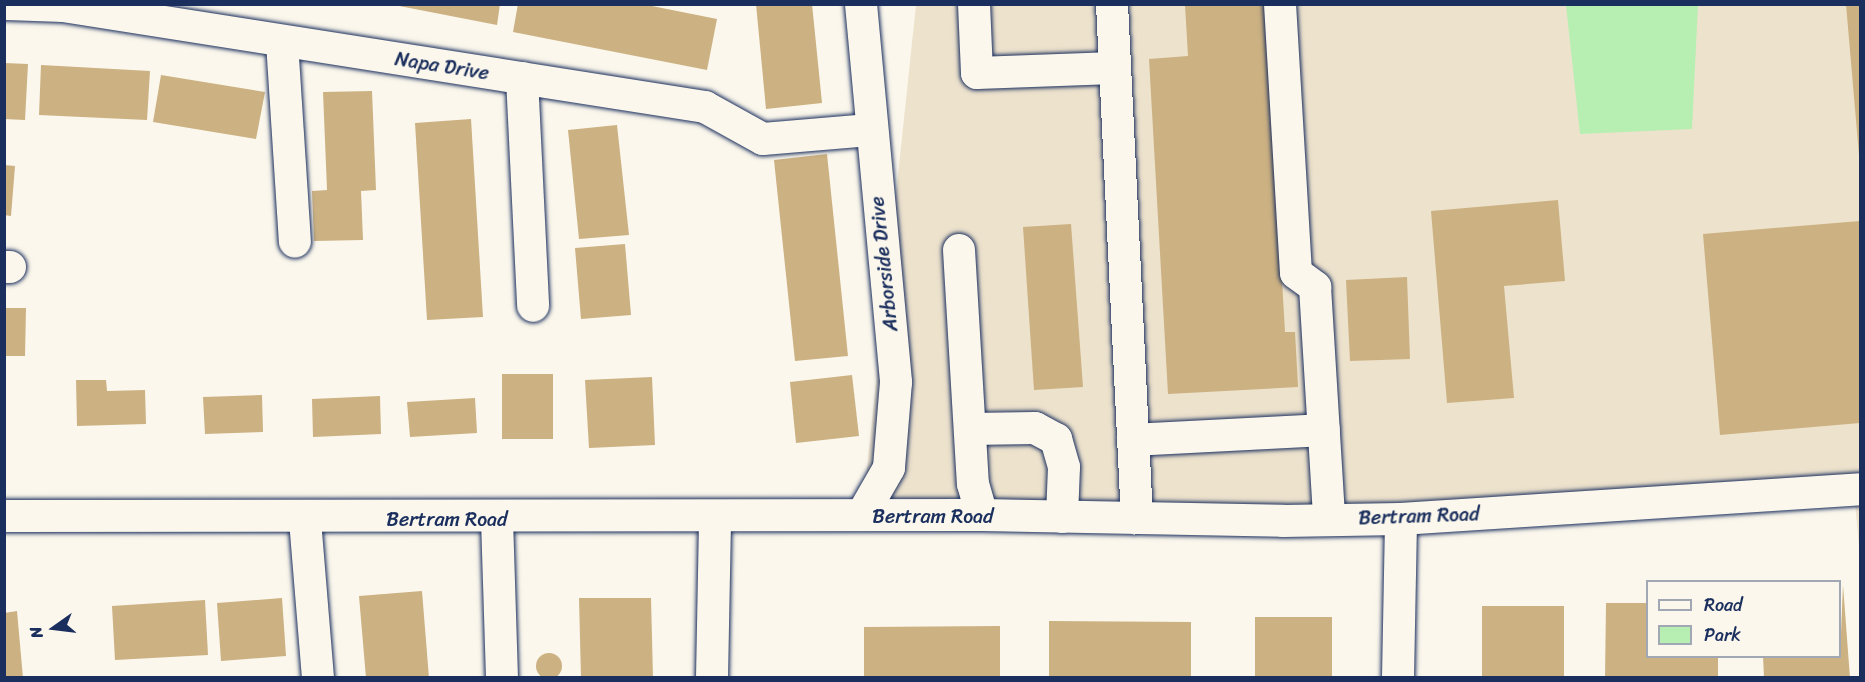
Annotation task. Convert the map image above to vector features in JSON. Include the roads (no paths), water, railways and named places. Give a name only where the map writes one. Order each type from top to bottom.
[{"type":"street","name":"Napa Drive","points":[[7,4],[63,6],[282,42],[705,106],[763,139],[870,130]]},
{"type":"street","name":"Arborside Drive","points":[[861,4],[870,130],[896,382],[889,468],[862,515]]},
{"type":"street","points":[[974,4],[977,73],[1114,68]]},
{"type":"street","points":[[1112,4],[1137,518]]},
{"type":"street","points":[[1280,4],[1296,273],[1315,287],[1329,519]]},
{"type":"street","points":[[282,42],[295,242]]},
{"type":"street","points":[[522,78],[533,306]]},
{"type":"street","points":[[959,250],[973,484],[982,515]]},
{"type":"street","points":[[971,429],[1035,428],[1056,439],[1064,467],[1062,517]]},
{"type":"street","points":[[1133,440],[1323,430]]},
{"type":"street","name":"Bertram Road","points":[[4,516],[305,520],[715,519],[862,515],[1401,519],[1860,489]]},
{"type":"street","points":[[497,519],[502,678]]},
{"type":"street","points":[[712,678],[715,519]]},
{"type":"street","points":[[1398,678],[1401,519]]},
{"type":"street","points":[[305,520],[318,678]]}]
